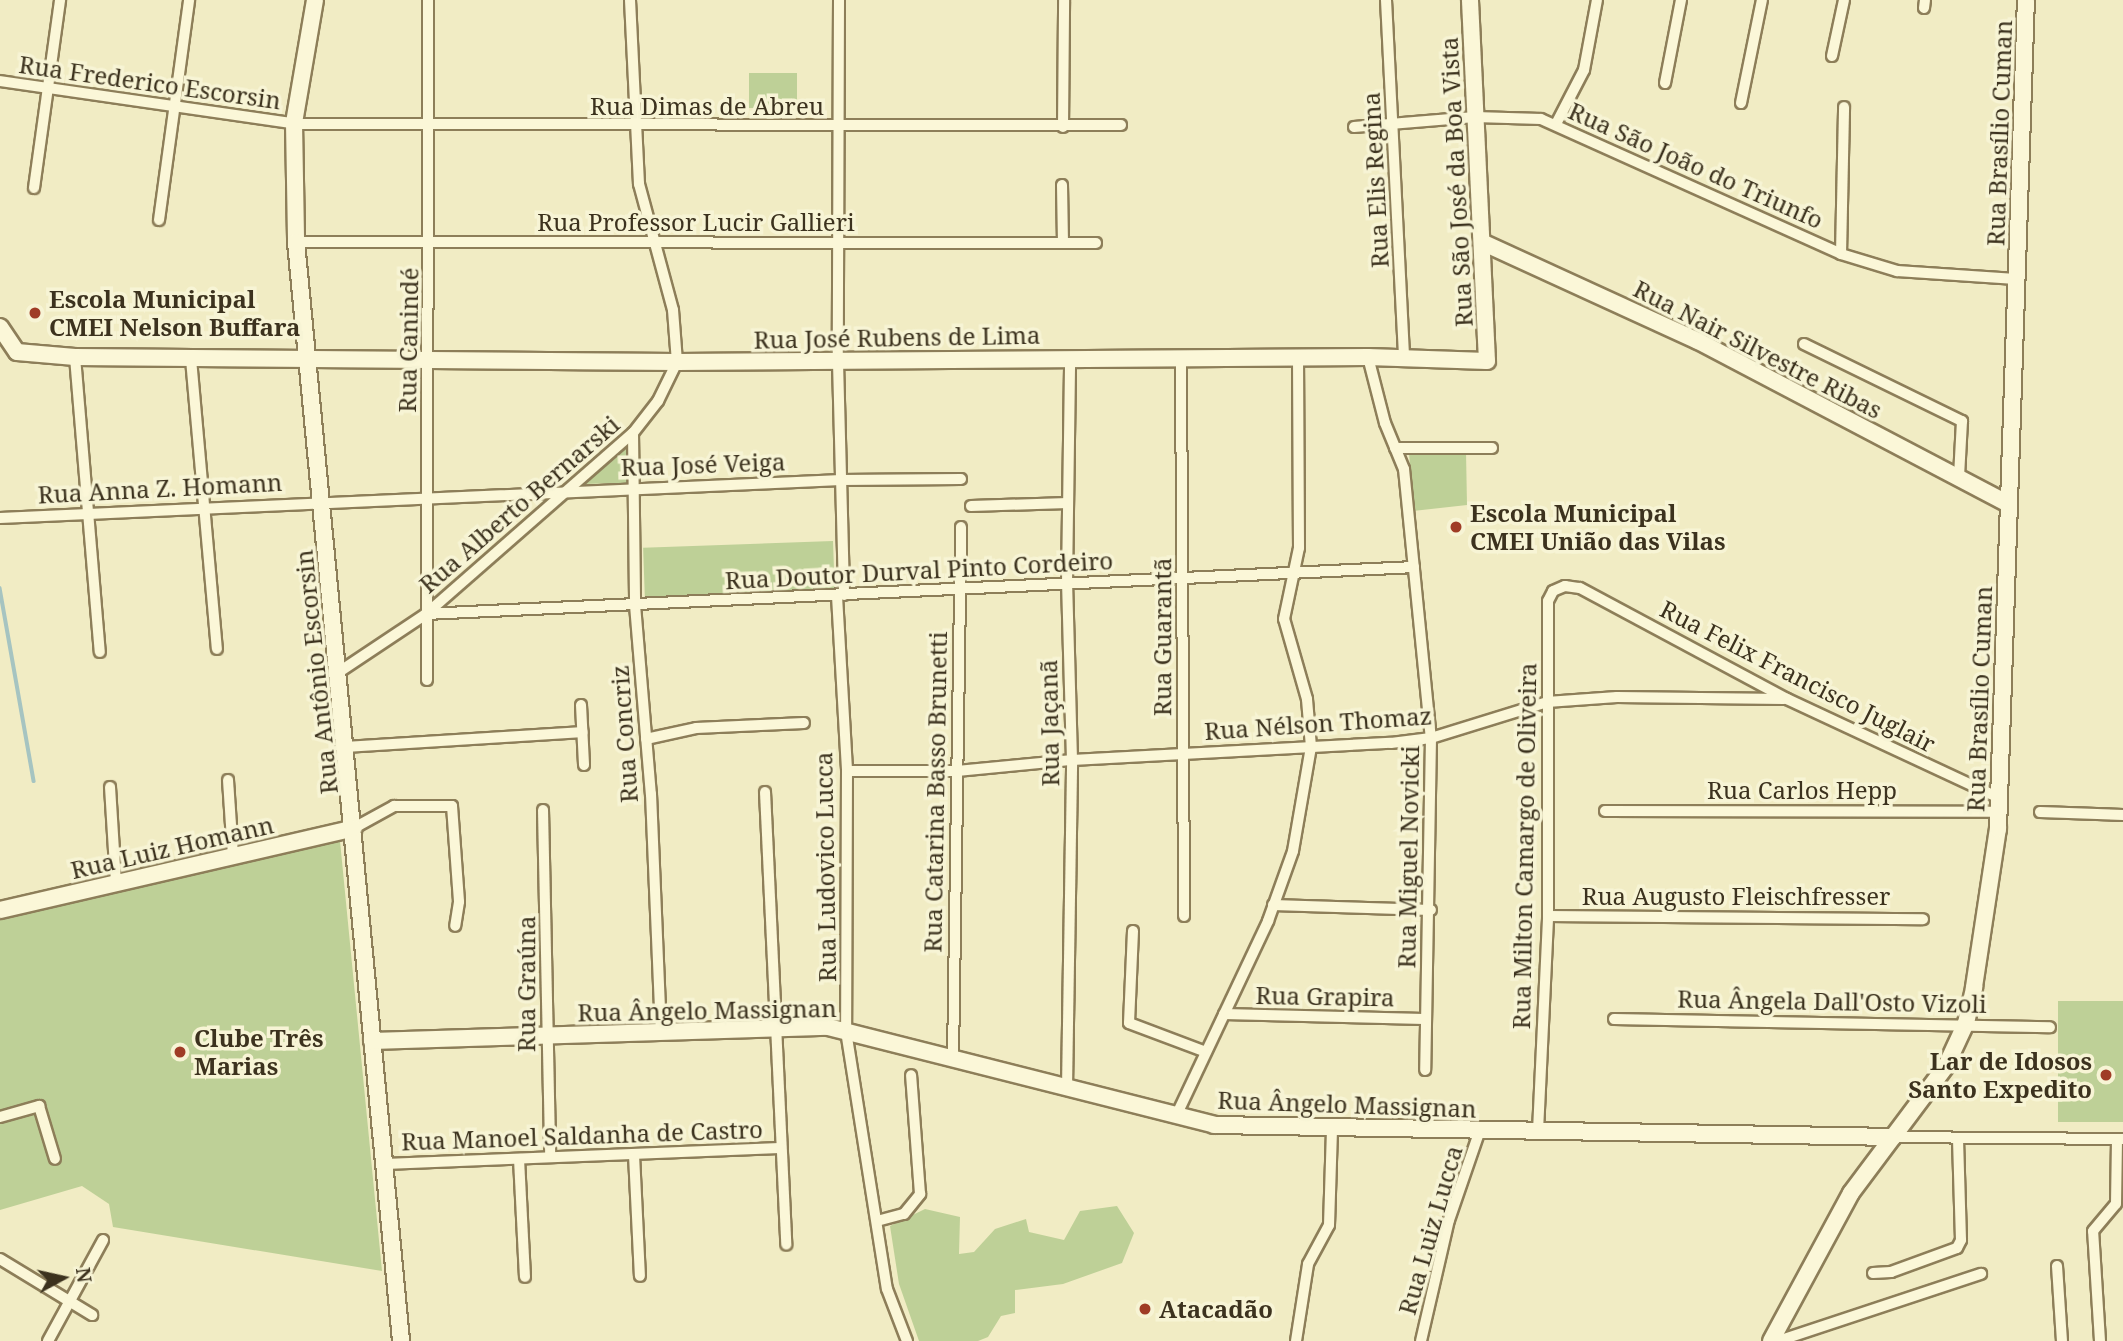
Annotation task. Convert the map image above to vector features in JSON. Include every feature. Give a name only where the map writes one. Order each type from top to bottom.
[{"type":"street","points":[[34,188],[60,0]]},
{"type":"street","points":[[159,220],[189,0]]},
{"type":"street","name":"Rua Antônio Escorsin","points":[[315,0],[294,124],[296,242],[401,1341]]},
{"type":"street","name":"Rua Canindé","points":[[427,680],[431,242],[428,0]]},
{"type":"street","points":[[630,0],[634,127],[639,184],[652,242],[673,310],[677,362]]},
{"type":"street","name":"Rua Ludovico Lucca","points":[[839,0],[838,362],[840,596],[847,771],[846,1031],[887,1289],[907,1341]]},
{"type":"street","points":[[1063,127],[1064,0]]},
{"type":"street","name":"Rua Elis Regina","points":[[1386,0],[1404,358]]},
{"type":"street","name":"Rua São José da Boa Vista","points":[[1470,0],[1484,243],[1487,361]]},
{"type":"street","points":[[1556,124],[1584,70],[1597,0]]},
{"type":"street","points":[[1665,83],[1681,0]]},
{"type":"street","points":[[1741,103],[1762,0]]},
{"type":"street","points":[[1832,56],[1844,0]]},
{"type":"street","name":"Rua Brasílio Cuman","points":[[1771,1341],[1833,1222],[1946,1066],[1966,1023],[1994,867],[1999,805],[2026,0]]},
{"type":"street","name":"Rua Frederico Escorsin","points":[[0,81],[294,124]]},
{"type":"street","points":[[1841,254],[1844,107]]},
{"type":"street","name":"Rua São João do Triunfo","points":[[1354,127],[1522,116],[1556,124],[1841,254],[1897,271],[2017,279]]},
{"type":"street","name":"Rua Dimas de Abreu","points":[[294,124],[634,127],[1121,125]]},
{"type":"street","points":[[1062,185],[1063,243]]},
{"type":"street","name":"Rua Professor Lucir Gallieri","points":[[296,242],[840,245],[1096,243]]},
{"type":"street","name":"Rua Nair Silvestre Ribas","points":[[1484,243],[1698,341],[2008,504]]},
{"type":"street","name":"Rua José Rubens de Lima","points":[[0,327],[18,352],[75,357],[838,362],[1368,357],[1487,361]]},
{"type":"street","points":[[1804,344],[1962,421],[1959,477]]},
{"type":"street","points":[[75,357],[86,513],[100,652]]},
{"type":"street","points":[[1176,1116],[1273,905],[1293,850],[1311,747],[1307,699],[1284,619],[1295,574],[1298,357]]},
{"type":"street","name":"Rua Miguel Novicki","points":[[1368,357],[1395,448],[1404,469],[1431,738],[1431,910],[1424,1019],[1425,1070]]},
{"type":"street","name":"Rua Jaçanã","points":[[1067,1088],[1072,760],[1067,583],[1070,358]]},
{"type":"street","name":"Rua Guarantã","points":[[1181,358],[1184,916]]},
{"type":"street","points":[[191,359],[217,649]]},
{"type":"street","name":"Rua Alberto Bernarski","points":[[339,672],[426,614],[633,433],[658,401],[677,362]]},
{"type":"street","name":"Rua Concriz","points":[[633,433],[635,605],[646,739],[661,1032]]},
{"type":"street","points":[[1395,448],[1492,448]]},
{"type":"street","name":"Rua José Veiga","points":[[321,501],[427,500],[841,480],[961,480]]},
{"type":"street","name":"Rua Anna Z. Homann","points":[[0,517],[321,501]]},
{"type":"street","points":[[971,506],[1068,503]]},
{"type":"street","name":"Rua Catarina Basso Brunetti","points":[[953,1059],[961,527]]},
{"type":"street","name":"Rua Doutor Durval Pinto Cordeiro","points":[[426,614],[1414,567]]},
{"type":"street","name":"Rua Milton Camargo de Oliveira","points":[[1538,1131],[1548,916],[1548,601],[1553,591],[1565,586],[1580,588]]},
{"type":"street","name":"Rua Felix Francisco Juglair","points":[[1580,588],[1787,699],[1999,805]]},
{"type":"street","name":"Rua Nélson Thomaz","points":[[847,771],[957,771],[1072,760],[1431,738],[1547,702],[1617,697],[1787,699]]},
{"type":"street","points":[[582,705],[584,765]]},
{"type":"street","points":[[646,739],[696,728],[804,723]]},
{"type":"street","points":[[346,747],[583,732]]},
{"type":"street","points":[[228,780],[233,856]]},
{"type":"street","points":[[110,788],[116,883]]},
{"type":"street","points":[[765,792],[786,1245]]},
{"type":"street","name":"Rua Carlos Hepp","points":[[1605,811],[1999,805]]},
{"type":"street","points":[[354,828],[394,806],[452,806],[459,902],[455,926]]},
{"type":"street","name":"Rua Graúna","points":[[543,810],[545,1035],[550,1157]]},
{"type":"street","points":[[2040,812],[2123,815]]},
{"type":"street","name":"Rua Luiz Homann","points":[[0,910],[354,828]]},
{"type":"street","points":[[1273,905],[1431,910]]},
{"type":"street","name":"Rua Augusto Fleischfresser","points":[[1548,916],[1923,919]]},
{"type":"street","points":[[1133,931],[1129,1023],[1206,1052]]},
{"type":"street","name":"Rua Grapira","points":[[1224,1014],[1424,1019]]},
{"type":"street","name":"Rua Ângela Dall'Osto Vizoli","points":[[1614,1019],[1966,1023],[2050,1027]]},
{"type":"street","name":"Rua Ângelo Massignan","points":[[372,1041],[774,1028],[846,1031],[1176,1116],[1227,1126],[2120,1139]]},
{"type":"street","points":[[877,1221],[904,1214],[920,1194],[911,1075]]},
{"type":"street","points":[[0,1117],[39,1106],[55,1159]]},
{"type":"street","points":[[1297,1341],[1308,1264],[1329,1226],[1332,1128]]},
{"type":"street","name":"Rua Luiz Lucca","points":[[1421,1341],[1449,1220],[1480,1130]]},
{"type":"street","points":[[1873,1273],[1891,1272],[1957,1248],[1961,1240],[1958,1138]]},
{"type":"street","points":[[2100,1341],[2093,1231],[2116,1204],[2120,1139]]},
{"type":"street","name":"Rua Manoel Saldanha de Castro","points":[[384,1164],[781,1148]]},
{"type":"street","points":[[634,1155],[640,1276]]},
{"type":"street","points":[[519,1159],[525,1277]]},
{"type":"street","points":[[48,1341],[103,1240]]},
{"type":"street","points":[[0,1259],[92,1315]]},
{"type":"street","points":[[2057,1266],[2062,1341]]},
{"type":"street","points":[[1778,1341],[1981,1274]]},
{"type":"green space","points":[[749,73],[797,73],[797,108],[749,108]]},
{"type":"green space","points":[[628,446],[628,483],[582,484]]},
{"type":"green space","points":[[1409,452],[1466,452],[1467,505],[1413,511]]},
{"type":"green space","points":[[833,541],[835,591],[645,598],[643,548]]},
{"type":"green space","name":"Clube Três Marias","points":[[340,841],[382,1271],[113,1227],[109,1204],[82,1186],[0,1210],[0,918]]},
{"type":"green space","points":[[2058,1001],[2123,1001],[2123,1122],[2058,1122]]},
{"type":"green space","points":[[1117,1206],[1134,1233],[1122,1263],[1063,1284],[1015,1290],[1015,1313],[1001,1316],[988,1337],[978,1341],[919,1341],[899,1284],[890,1226],[925,1209],[960,1217],[959,1254],[974,1252],[995,1229],[1026,1219],[1029,1232],[1064,1240],[1080,1211]]},
{"type":"waterway","points":[[0,588],[34,781]]},
{"type":"place","name":"Escola Municipal CMEI Nelson Buffara","points":[[35,313]]},
{"type":"place","name":"Escola Municipal CMEI União das Vilas","points":[[1456,527]]},
{"type":"place","name":"Clube Três Marias","points":[[180,1052]]},
{"type":"place","name":"Lar de Idosos Santo Expedito","points":[[2106,1075]]},
{"type":"place","name":"Atacadão","points":[[1145,1309]]}]
